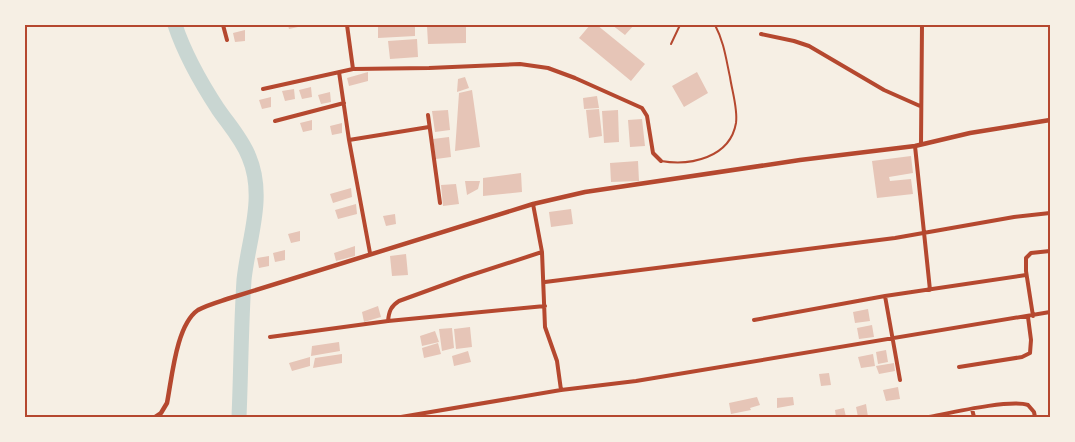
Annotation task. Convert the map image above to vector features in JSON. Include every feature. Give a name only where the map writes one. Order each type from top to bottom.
[{"type":"street","points":[[223,25],[227,40]]},
{"type":"street","points":[[347,25],[353,69]]},
{"type":"street","points":[[922,25],[920,106],[922,144]]},
{"type":"street","points":[[761,34],[809,46],[884,90],[920,106]]},
{"type":"street","points":[[262,89],[353,69],[520,64],[548,68],[642,108],[647,116],[653,153],[661,161]]},
{"type":"street","points":[[340,72],[349,140],[370,253]]},
{"type":"street","points":[[275,121],[344,103]]},
{"type":"street","points":[[428,115],[440,203]]},
{"type":"street","points":[[155,417],[161,413],[167,403],[180,336],[185,324],[198,310],[227,298],[533,204],[585,192],[800,160],[915,146],[970,133],[1050,120]]},
{"type":"street","points":[[349,140],[429,127]]},
{"type":"street","points":[[915,146],[930,290]]},
{"type":"street","points":[[533,204],[542,252],[546,327],[555,353],[561,390]]},
{"type":"street","points":[[545,282],[895,238],[1050,213]]},
{"type":"street","points":[[959,367],[1022,357],[1030,353],[1030,316],[1025,261],[1028,255],[1050,251]]},
{"type":"street","points":[[388,321],[392,305],[400,301],[542,252]]},
{"type":"street","points":[[754,320],[885,296],[1026,275]]},
{"type":"street","points":[[885,296],[900,380]]},
{"type":"street","points":[[270,337],[388,321],[545,306]]},
{"type":"street","points":[[400,417],[561,390],[636,381],[1050,312]]},
{"type":"street","points":[[929,417],[1011,404],[1025,404],[1031,408],[1035,417]]},
{"type":"street","points":[[972,409],[974,417]]},
{"type":"lane","points":[[671,44],[680,25]]},
{"type":"lane","points":[[661,161],[683,163],[712,155],[720,151],[731,137],[736,124],[735,112],[725,52],[715,25]]},
{"type":"building","points":[[288,25],[298,25],[298,27],[289,29]]},
{"type":"building","points":[[378,25],[415,25],[415,36],[378,38]]},
{"type":"building","points":[[466,25],[466,43],[428,44],[427,26]]},
{"type":"building","points":[[590,25],[597,25],[645,64],[631,81],[579,38]]},
{"type":"building","points":[[612,25],[634,25],[625,35]]},
{"type":"building","points":[[245,30],[245,41],[235,42],[233,33]]},
{"type":"building","points":[[417,39],[418,57],[390,59],[388,41]]},
{"type":"building","points":[[368,72],[368,81],[349,86],[347,78]]},
{"type":"building","points":[[697,72],[708,93],[684,107],[672,86]]},
{"type":"building","points":[[465,77],[469,88],[457,92],[458,79]]},
{"type":"building","points":[[311,87],[312,97],[302,99],[299,90]]},
{"type":"building","points":[[294,89],[295,99],[285,101],[282,91]]},
{"type":"building","points":[[472,90],[480,147],[455,151],[459,93]]},
{"type":"building","points":[[330,92],[331,102],[321,104],[318,95]]},
{"type":"building","points":[[597,96],[599,108],[584,109],[583,98]]},
{"type":"building","points":[[271,97],[271,107],[262,109],[259,100]]},
{"type":"building","points":[[599,109],[602,136],[589,138],[586,110]]},
{"type":"building","points":[[448,110],[450,130],[435,132],[432,111]]},
{"type":"building","points":[[618,110],[619,142],[604,143],[602,111]]},
{"type":"building","points":[[642,119],[645,146],[630,147],[628,120]]},
{"type":"building","points":[[312,120],[312,130],[303,132],[300,123]]},
{"type":"building","points":[[342,123],[342,133],[332,135],[330,126]]},
{"type":"building","points":[[449,137],[451,157],[436,159],[433,139]]},
{"type":"building","points":[[911,156],[913,173],[889,177],[890,181],[911,179],[913,194],[877,198],[872,161]]},
{"type":"building","points":[[638,161],[639,181],[611,182],[610,163]]},
{"type":"building","points":[[521,173],[522,192],[483,196],[483,178]]},
{"type":"building","points":[[465,181],[480,181],[478,189],[467,195]]},
{"type":"building","points":[[456,184],[459,204],[443,206],[441,185]]},
{"type":"building","points":[[351,188],[352,197],[333,203],[330,194]]},
{"type":"building","points":[[356,204],[357,214],[338,219],[335,210]]},
{"type":"building","points":[[571,209],[573,224],[551,227],[549,212]]},
{"type":"building","points":[[395,214],[396,224],[386,226],[383,216]]},
{"type":"building","points":[[300,231],[300,241],[291,243],[288,234]]},
{"type":"building","points":[[355,246],[355,256],[336,261],[334,253]]},
{"type":"building","points":[[285,250],[285,260],[275,262],[273,253]]},
{"type":"building","points":[[406,254],[408,275],[392,276],[390,256]]},
{"type":"building","points":[[269,256],[269,266],[259,268],[257,258]]},
{"type":"building","points":[[378,306],[381,317],[364,322],[362,312]]},
{"type":"building","points":[[868,309],[870,321],[855,323],[853,312]]},
{"type":"building","points":[[872,325],[874,337],[859,339],[857,328]]},
{"type":"building","points":[[470,327],[472,347],[456,349],[454,329]]},
{"type":"building","points":[[452,328],[454,348],[442,351],[439,329]]},
{"type":"building","points":[[435,331],[439,342],[422,346],[420,336]]},
{"type":"building","points":[[339,342],[340,351],[311,356],[312,346]]},
{"type":"building","points":[[438,343],[441,354],[424,358],[422,348]]},
{"type":"building","points":[[886,350],[888,362],[878,364],[876,352]]},
{"type":"building","points":[[468,351],[471,362],[454,366],[452,356]]},
{"type":"building","points":[[342,354],[342,363],[313,368],[315,358]]},
{"type":"building","points":[[873,354],[875,366],[861,368],[858,357]]},
{"type":"building","points":[[310,357],[310,366],[292,371],[289,363]]},
{"type":"building","points":[[894,363],[895,371],[879,374],[876,366]]},
{"type":"building","points":[[829,373],[831,385],[821,386],[819,374]]},
{"type":"building","points":[[898,387],[900,399],[886,401],[883,390]]},
{"type":"building","points":[[757,397],[760,405],[750,408],[751,410],[731,414],[729,403]]},
{"type":"building","points":[[793,397],[794,405],[777,408],[777,398]]},
{"type":"building","points":[[866,404],[868,417],[858,417],[856,407]]},
{"type":"building","points":[[844,408],[846,417],[836,417],[835,410]]},
{"type":"waterway","points":[[175,25],[194,68],[218,109],[243,144],[254,172],[256,203],[244,280],[239,417]]}]
